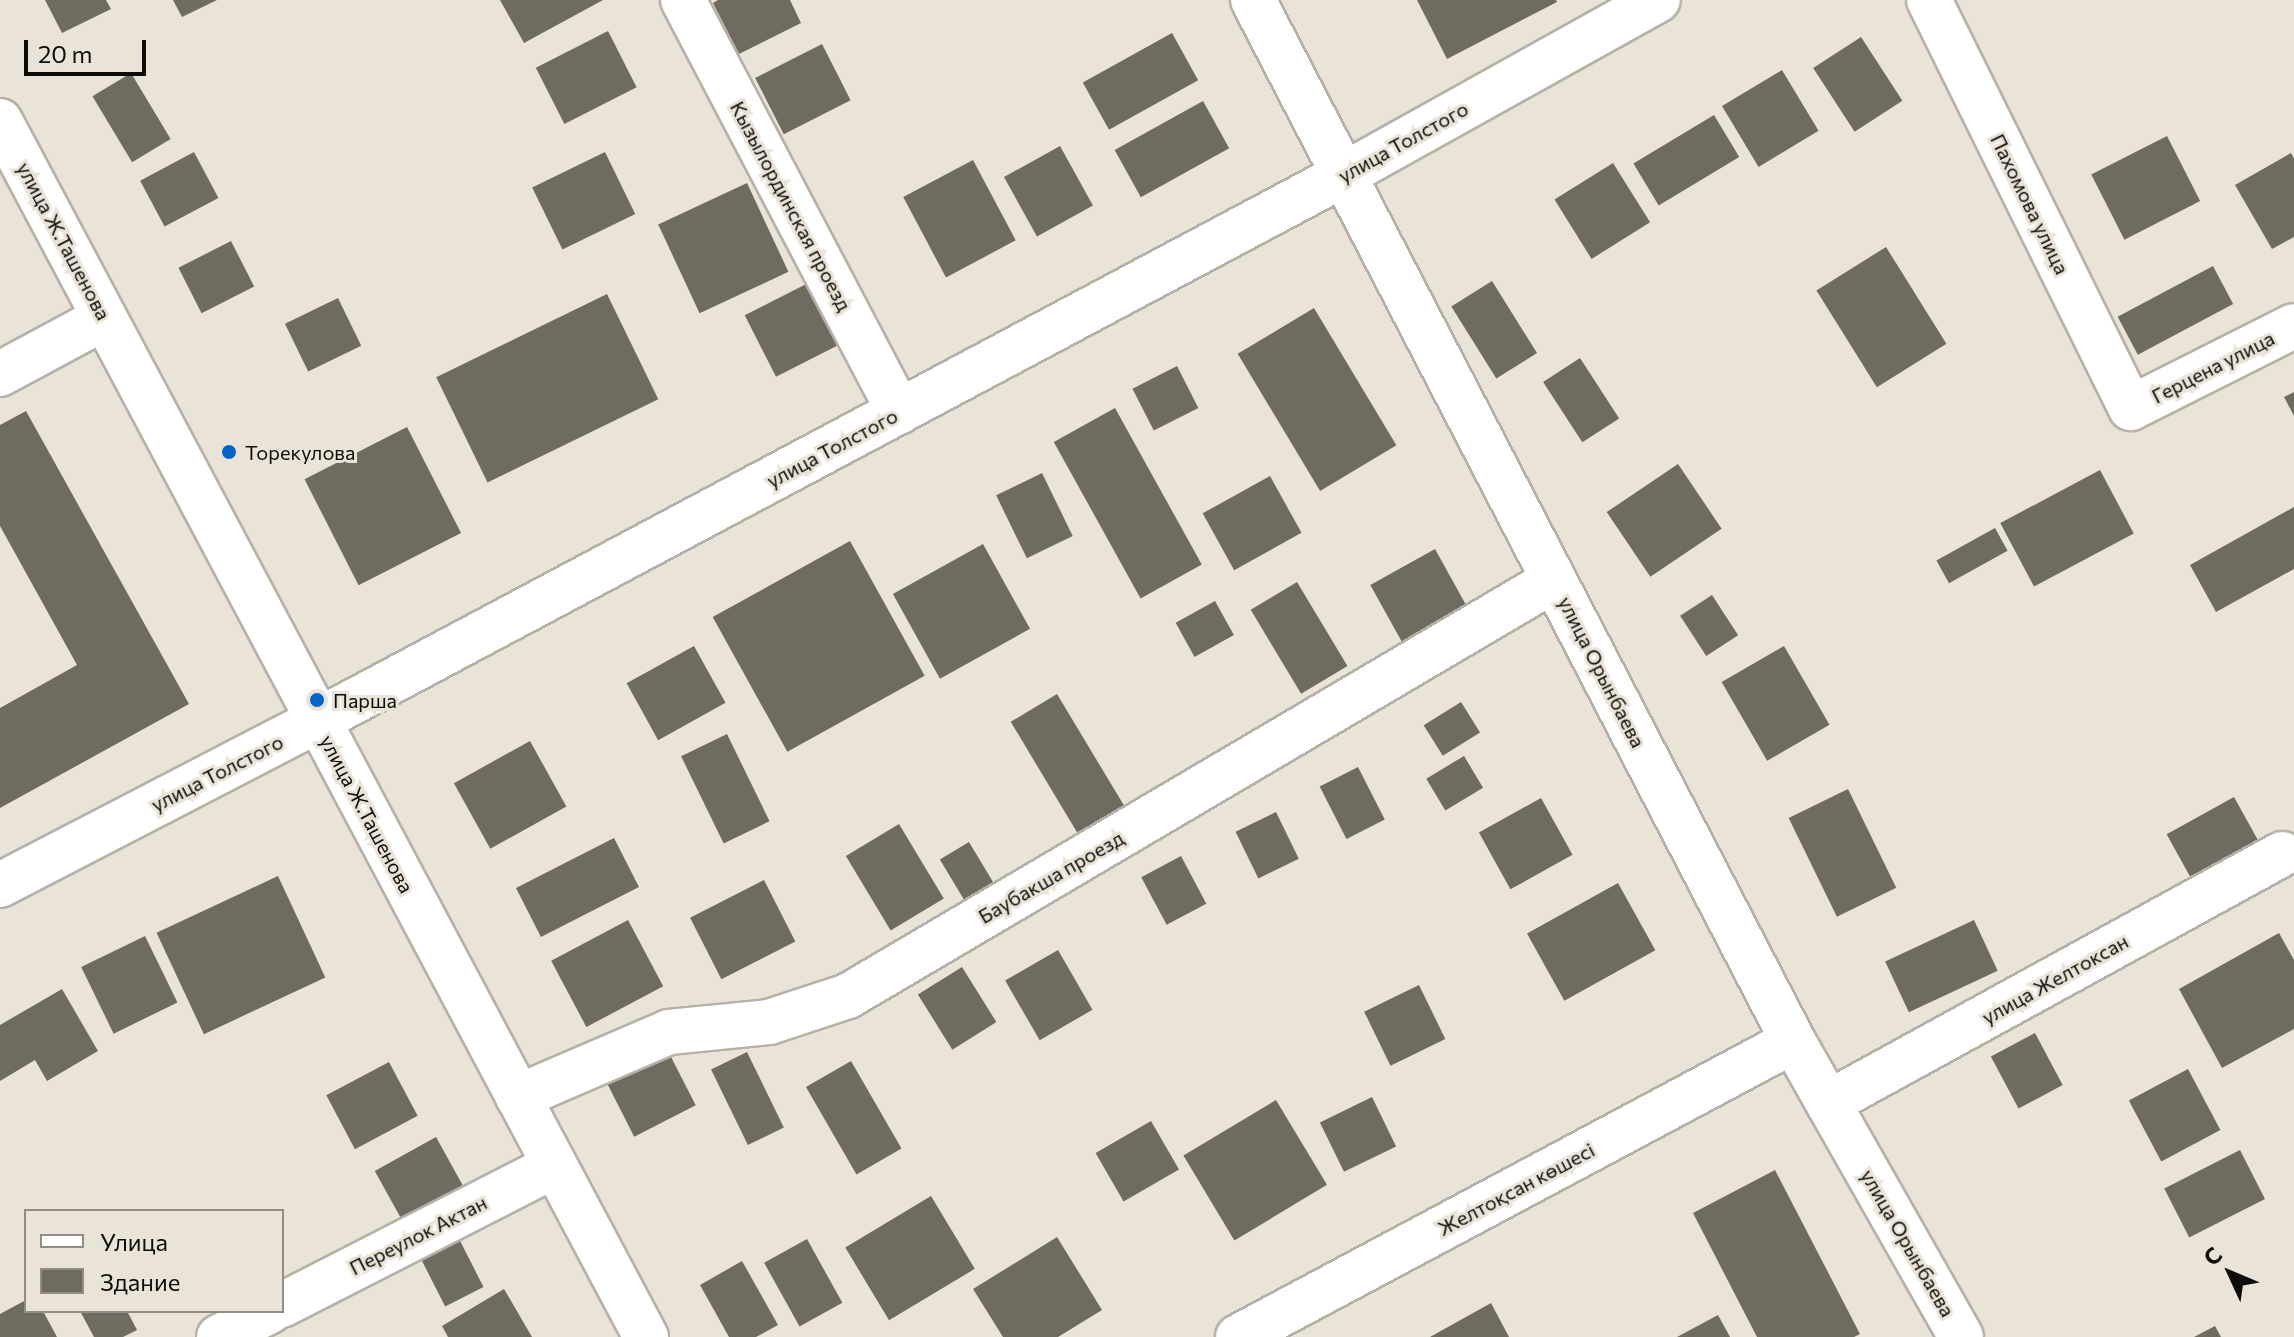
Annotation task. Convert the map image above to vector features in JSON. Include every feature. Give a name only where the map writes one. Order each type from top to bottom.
[{"type":"street","name":"Кызылординская проезд","points":[[683,0],[899,412]]},
{"type":"street","name":"улица Орынбаева","points":[[1253,0],[1793,1041],[1961,1337]]},
{"type":"street","name":"улица Толстого","points":[[0,885],[317,721],[1345,174],[1658,0]]},
{"type":"street","name":"Пахомова улица","points":[[1929,0],[2131,408]]},
{"type":"street","name":"улица Ж.Ташенова","points":[[0,121],[646,1337]]},
{"type":"street","points":[[0,374],[104,318]]},
{"type":"street","name":"Герцена улица","points":[[2131,408],[2294,326]]},
{"type":"street","name":"Баубакша проезд","points":[[518,1097],[669,1032],[769,1022],[848,996],[1554,580]]},
{"type":"street","name":"улица Желтоксан","points":[[1828,1103],[2282,854]]},
{"type":"street","name":"Желтоқсан көшесі","points":[[1238,1337],[1793,1041]]},
{"type":"street","name":"Переулок Актан","points":[[284,1304],[554,1166]]},
{"type":"street","points":[[219,1337],[266,1313]]},
{"type":"building","points":[[45,0],[106,0],[111,9],[62,33]]},
{"type":"building","points":[[173,0],[217,0],[182,17]]},
{"type":"building","points":[[500,0],[603,0],[524,43]]},
{"type":"building","points":[[718,0],[790,0],[801,23],[739,54],[713,3]]},
{"type":"building","points":[[1417,0],[1556,0],[1557,2],[1447,59]]},
{"type":"building","points":[[608,31],[637,87],[564,124],[536,68]]},
{"type":"building","points":[[1172,33],[1198,80],[1109,130],[1083,82]]},
{"type":"building","points":[[1861,37],[1902,101],[1855,132],[1813,68]]},
{"type":"building","points":[[822,44],[851,100],[784,134],[755,78]]},
{"type":"building","points":[[1782,70],[1819,131],[1759,167],[1722,106]]},
{"type":"building","points":[[131,73],[171,139],[132,162],[92,96]]},
{"type":"building","points":[[1203,101],[1229,148],[1141,197],[1115,150]]},
{"type":"building","points":[[1714,115],[1739,157],[1659,205],[1633,163]]},
{"type":"building","points":[[2167,136],[2200,201],[2124,240],[2091,175]]},
{"type":"building","points":[[1060,146],[1093,205],[1037,237],[1004,177]]},
{"type":"building","points":[[194,152],[218,198],[165,227],[140,181]]},
{"type":"building","points":[[605,152],[635,214],[562,250],[532,188]]},
{"type":"building","points":[[2291,153],[2294,159],[2294,237],[2272,249],[2235,185]]},
{"type":"building","points":[[973,160],[1016,240],[946,277],[903,197]]},
{"type":"building","points":[[1613,163],[1650,222],[1592,259],[1554,200]]},
{"type":"building","points":[[747,183],[788,272],[700,313],[658,224]]},
{"type":"building","points":[[231,241],[254,286],[202,313],[178,268]]},
{"type":"building","points":[[1886,247],[1946,344],[1877,387],[1816,290]]},
{"type":"building","points":[[2213,266],[2233,304],[2138,355],[2118,317]]},
{"type":"building","points":[[816,279],[847,340],[776,377],[745,315]]},
{"type":"building","points":[[1492,281],[1537,353],[1496,379],[1451,306]]},
{"type":"building","points":[[607,294],[658,399],[488,482],[436,377]]},
{"type":"building","points":[[338,298],[361,346],[308,371],[285,324]]},
{"type":"building","points":[[1314,308],[1396,445],[1320,491],[1238,354]]},
{"type":"building","points":[[1580,358],[1619,418],[1582,442],[1543,382]]},
{"type":"building","points":[[1177,366],[1198,408],[1154,431],[1132,389]]},
{"type":"building","points":[[2294,392],[2294,416],[2284,397]]},
{"type":"building","points":[[1115,408],[1202,565],[1141,598],[1054,442]]},
{"type":"building","points":[[26,411],[189,704],[0,808],[0,708],[77,665],[0,526],[0,425]]},
{"type":"building","points":[[407,427],[461,533],[359,585],[305,479]]},
{"type":"building","points":[[1678,464],[1722,529],[1650,577],[1607,512]]},
{"type":"building","points":[[2100,470],[2134,534],[2034,587],[2000,523]]},
{"type":"building","points":[[1042,473],[1073,536],[1027,558],[996,495]]},
{"type":"building","points":[[1270,476],[1302,533],[1234,570],[1203,513]]},
{"type":"building","points":[[2294,507],[2294,569],[2216,612],[2190,565]]},
{"type":"building","points":[[1995,528],[2008,551],[1949,583],[1936,560]]},
{"type":"building","points":[[850,541],[925,676],[787,752],[713,617]]},
{"type":"building","points":[[983,544],[1030,629],[940,679],[893,594]]},
{"type":"building","points":[[1435,549],[1472,615],[1407,651],[1370,585]]},
{"type":"building","points":[[1297,582],[1347,666],[1301,694],[1251,610]]},
{"type":"building","points":[[1712,595],[1738,635],[1706,656],[1680,616]]},
{"type":"building","points":[[1215,601],[1234,635],[1195,657],[1176,623]]},
{"type":"building","points":[[694,646],[726,703],[658,740],[627,683]]},
{"type":"building","points":[[1784,646],[1830,725],[1767,761],[1722,682]]},
{"type":"building","points":[[1057,694],[1131,817],[1084,844],[1011,722]]},
{"type":"building","points":[[1461,702],[1480,733],[1443,756],[1424,725]]},
{"type":"building","points":[[727,734],[770,821],[724,844],[681,756]]},
{"type":"building","points":[[530,741],[566,807],[490,849],[454,783]]},
{"type":"building","points":[[1464,756],[1483,788],[1445,810],[1426,779]]},
{"type":"building","points":[[1358,767],[1385,820],[1346,839],[1320,787]]},
{"type":"building","points":[[1848,789],[1896,888],[1837,917],[1789,818]]},
{"type":"building","points":[[2234,797],[2266,854],[2198,891],[2167,834]]},
{"type":"building","points":[[1541,798],[1573,855],[1510,889],[1479,832]]},
{"type":"building","points":[[1276,812],[1299,859],[1258,878],[1236,832]]},
{"type":"building","points":[[899,824],[944,899],[891,931],[846,856]]},
{"type":"building","points":[[614,838],[639,887],[541,937],[516,888]]},
{"type":"building","points":[[969,842],[995,886],[966,903],[940,860]]},
{"type":"building","points":[[1181,856],[1206,904],[1167,925],[1141,877]]},
{"type":"building","points":[[278,876],[325,978],[204,1034],[157,933]]},
{"type":"building","points":[[764,880],[795,941],[721,979],[690,918]]},
{"type":"building","points":[[1618,883],[1655,950],[1564,1001],[1527,933]]},
{"type":"building","points":[[628,920],[663,986],[586,1027],[551,961]]},
{"type":"building","points":[[1974,920],[1998,971],[1909,1012],[1885,961]]},
{"type":"building","points":[[2279,933],[2294,960],[2294,1029],[2222,1068],[2179,989]]},
{"type":"building","points":[[145,936],[177,1003],[114,1034],[81,967]]},
{"type":"building","points":[[1058,950],[1092,1010],[1040,1040],[1005,981]]},
{"type":"building","points":[[962,967],[996,1022],[952,1050],[918,995]]},
{"type":"building","points":[[1419,985],[1445,1039],[1390,1066],[1364,1012]]},
{"type":"building","points":[[62,989],[98,1051],[47,1081],[35,1060],[0,1081],[0,1025]]},
{"type":"building","points":[[2035,1033],[2063,1085],[2019,1109],[1991,1056]]},
{"type":"building","points":[[668,1051],[696,1105],[634,1137],[607,1082]]},
{"type":"building","points":[[747,1052],[784,1127],[748,1145],[711,1070]]},
{"type":"building","points":[[851,1061],[902,1148],[856,1174],[806,1087]]},
{"type":"building","points":[[389,1062],[418,1116],[355,1149],[326,1095]]},
{"type":"building","points":[[2188,1069],[2220,1130],[2161,1161],[2129,1100]]},
{"type":"building","points":[[1372,1097],[1396,1146],[1344,1172],[1320,1122]]},
{"type":"building","points":[[1276,1100],[1327,1185],[1234,1240],[1183,1156]]},
{"type":"building","points":[[1151,1121],[1179,1169],[1124,1201],[1096,1153]]},
{"type":"building","points":[[436,1137],[466,1191],[405,1225],[375,1171]]},
{"type":"building","points":[[2240,1150],[2265,1199],[2189,1238],[2164,1189]]},
{"type":"building","points":[[1775,1170],[1860,1334],[1854,1337],[1757,1337],[1693,1213]]},
{"type":"building","points":[[931,1196],[975,1269],[889,1320],[845,1248]]},
{"type":"building","points":[[454,1229],[484,1287],[445,1306],[416,1249]]},
{"type":"building","points":[[1057,1237],[1102,1310],[1058,1337],[1003,1337],[973,1289]]},
{"type":"building","points":[[807,1239],[842,1303],[800,1327],[764,1263]]},
{"type":"building","points":[[742,1261],[778,1325],[756,1337],[729,1337],[700,1285]]},
{"type":"building","points":[[504,1289],[532,1337],[448,1337],[442,1326]]},
{"type":"building","points":[[24,1301],[24,1313],[44,1313],[57,1337],[0,1337],[0,1314]]},
{"type":"building","points":[[1491,1303],[1509,1337],[1430,1337]]},
{"type":"building","points":[[81,1313],[128,1313],[137,1330],[123,1337],[94,1337]]},
{"type":"building","points":[[1718,1315],[1730,1337],[1677,1337]]},
{"type":"building","points":[[2215,1326],[2221,1337],[2194,1337]]},
{"type":"place","name":"Торекулова","points":[[229,452]]},
{"type":"place","name":"Парша","points":[[317,700]]}]
